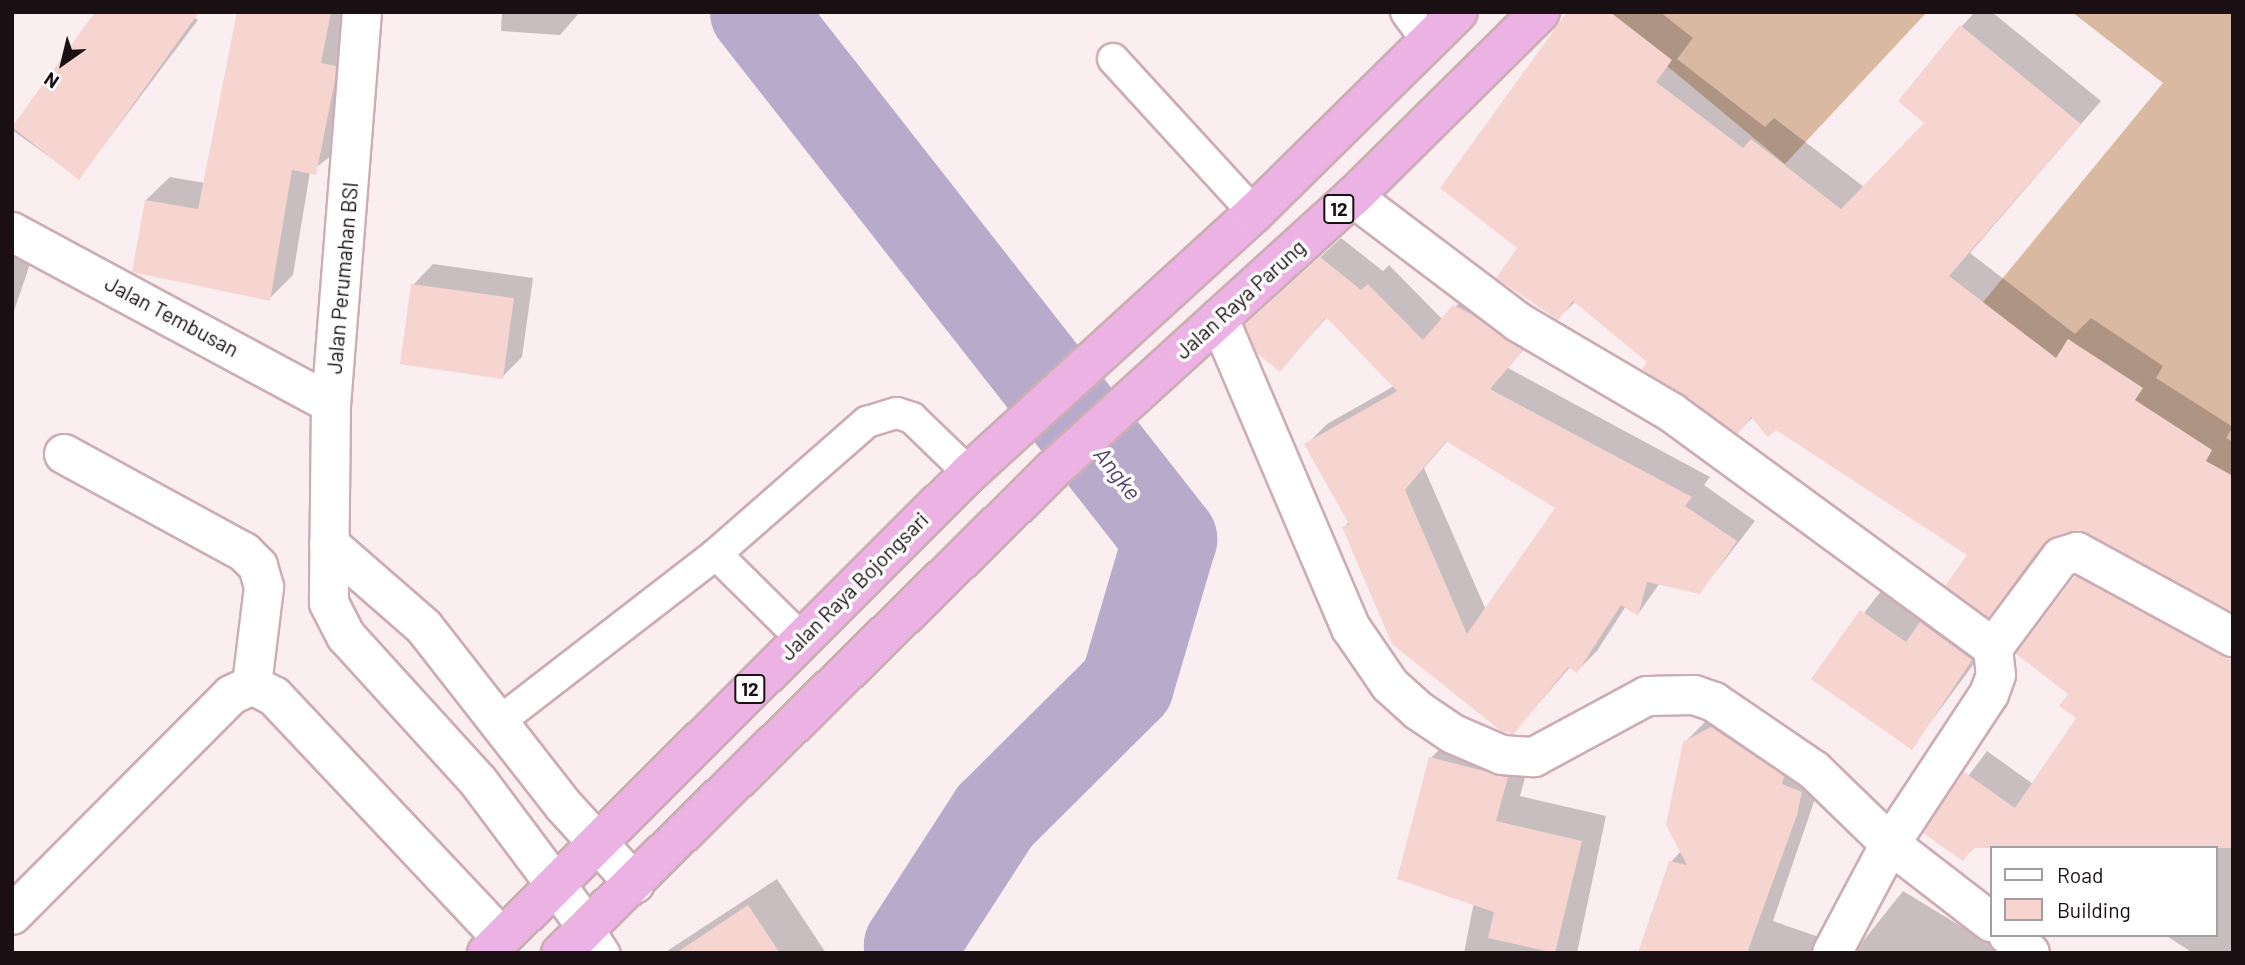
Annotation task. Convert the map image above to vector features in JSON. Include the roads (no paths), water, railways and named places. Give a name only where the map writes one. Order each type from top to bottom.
[{"type":"highway","name":"12","points":[[1254,213],[1416,27],[1458,12]]},
{"type":"highway","name":"Jalan Raya Parung","points":[[635,884],[1057,467],[1353,197],[1540,12]]},
{"type":"highway","name":"Jalan Raya Bojongsari","points":[[494,945],[969,473],[1098,359],[1254,213]]},
{"type":"highway","name":"12","points":[[585,944],[635,884]]},
{"type":"street","name":"Jalan Perumahan BSI","points":[[362,12],[331,404],[329,603],[346,636],[478,781],[557,884],[585,944]]},
{"type":"street","points":[[1353,197],[1518,322],[1671,412],[1993,648]]},
{"type":"street","name":"Jalan Tembusan","points":[[12,232],[331,404]]},
{"type":"street","points":[[1219,318],[1351,628],[1390,685],[1419,711],[1453,734],[1502,755],[1534,757],[1647,696],[1694,695],[1734,713],[1815,771],[1890,844],[1990,921]]},
{"type":"street","points":[[64,454],[244,552],[258,566],[264,587],[252,685]]},
{"type":"street","points":[[329,544],[396,597],[500,721],[596,843],[635,884]]},
{"type":"street","points":[[1832,953],[1890,844],[1989,694],[1996,675],[1993,648],[2061,557],[2077,552],[2233,637]]},
{"type":"street","points":[[12,915],[231,695],[252,685]]},
{"type":"street","points":[[252,685],[274,696],[494,945]]},
{"type":"street","points":[[2010,937],[2030,953]]},
{"type":"lane","points":[[1113,60],[1254,213]]},
{"type":"lane","points":[[500,721],[716,554],[836,446],[883,416],[912,418],[969,473]]},
{"type":"lane","points":[[716,554],[801,638]]},
{"type":"waterway","name":"Angke","points":[[757,12],[1170,539],[1127,685],[995,816],[911,946],[914,953]]}]
